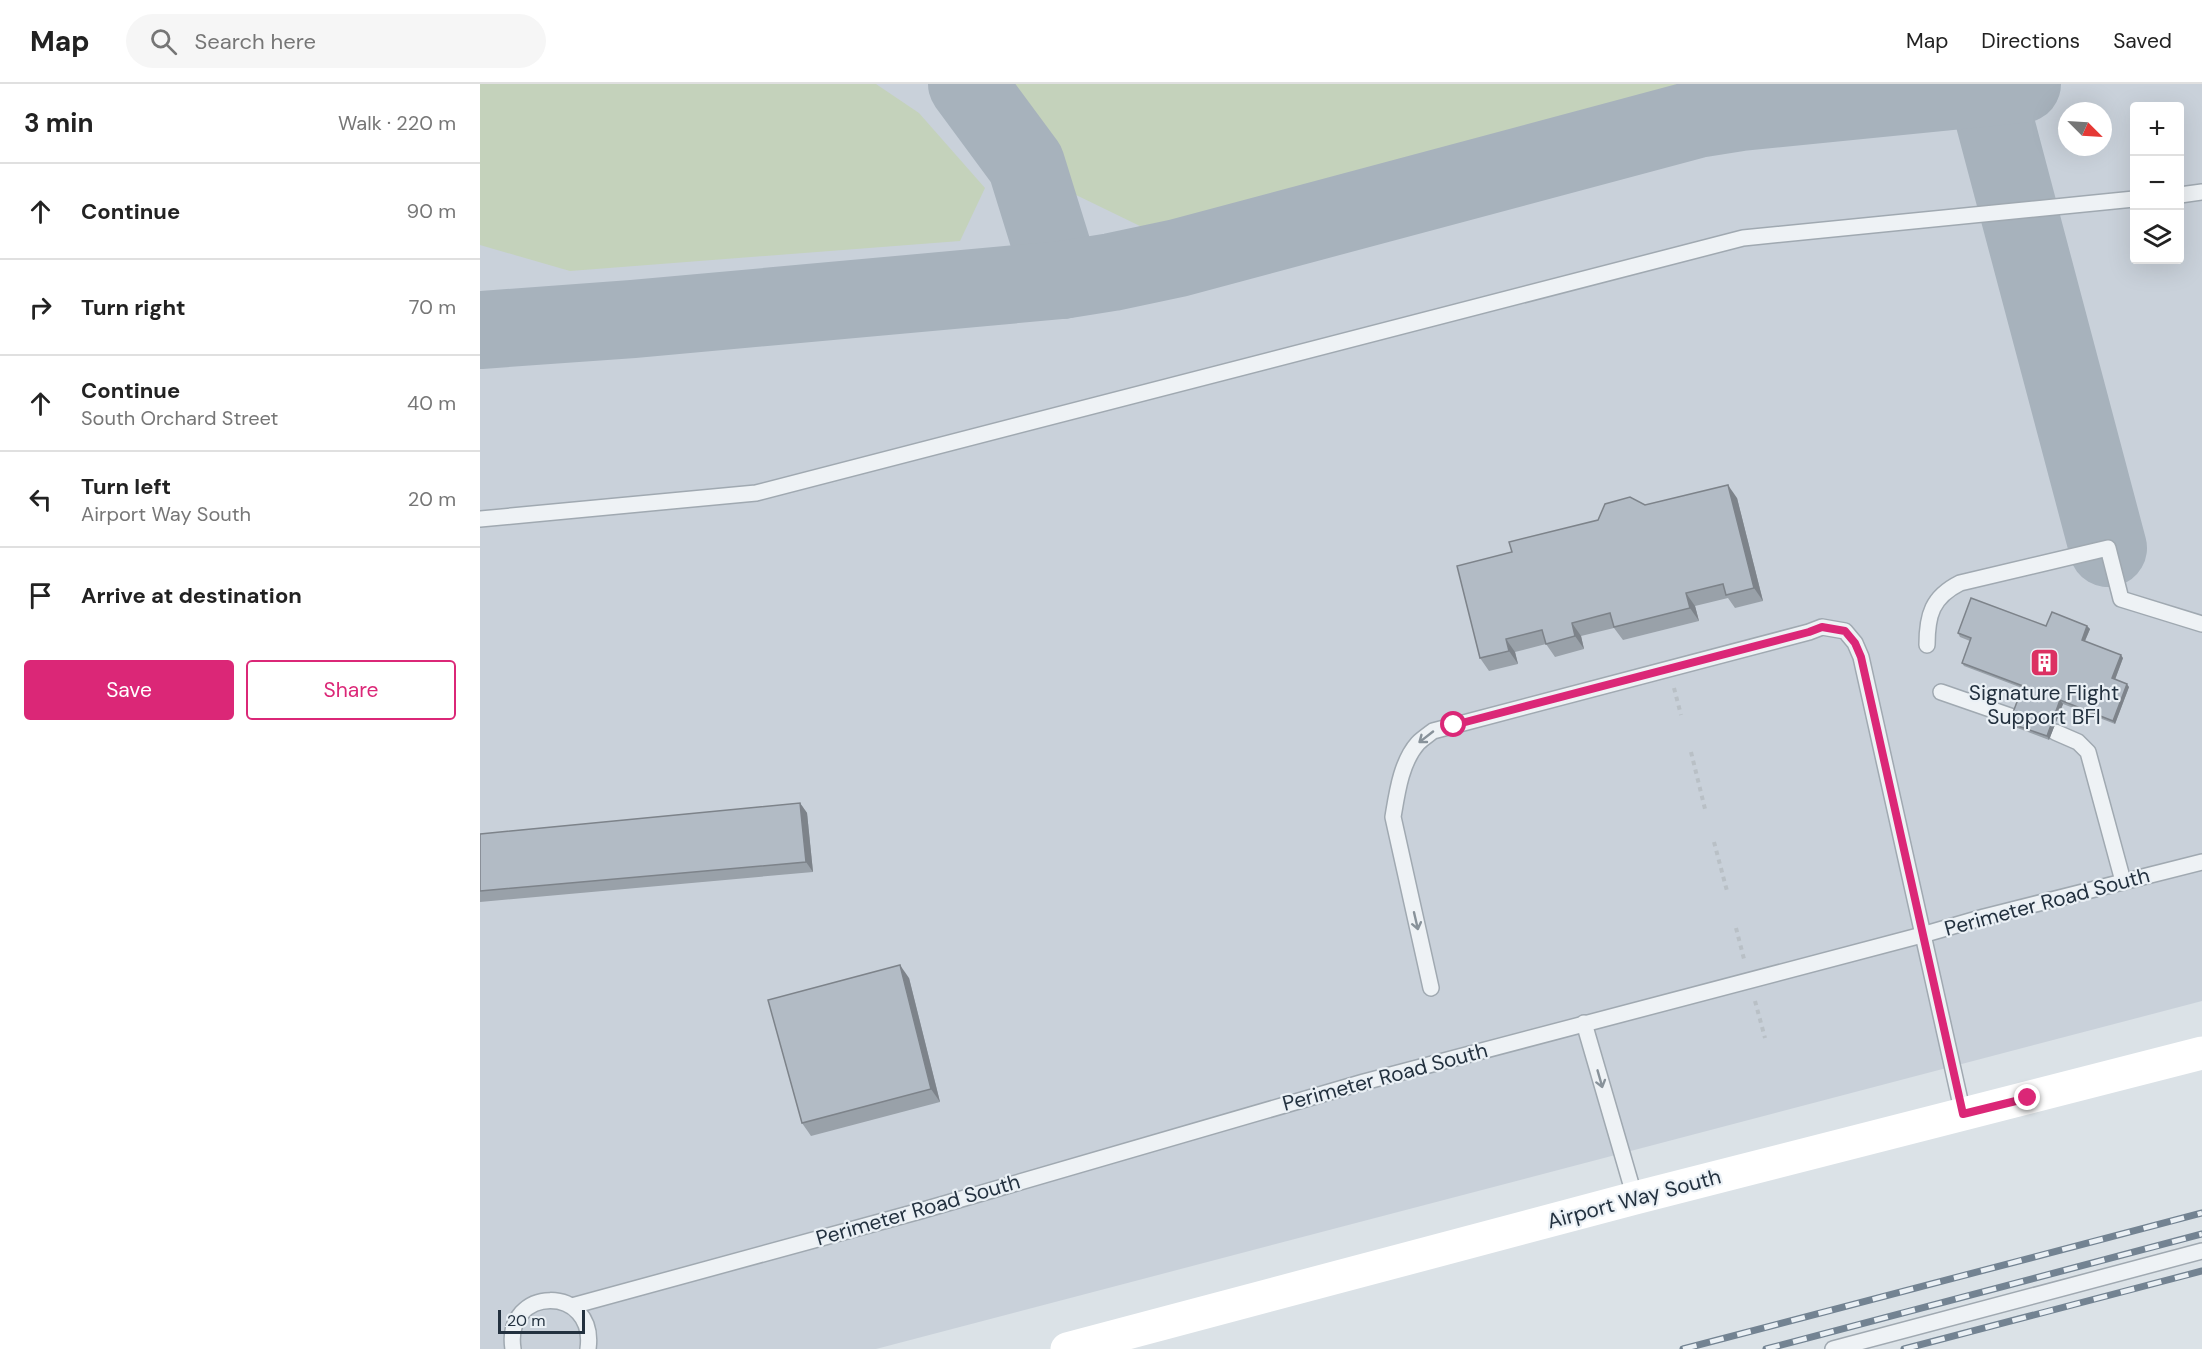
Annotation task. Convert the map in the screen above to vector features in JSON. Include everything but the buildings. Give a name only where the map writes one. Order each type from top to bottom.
[{"type":"main road","name":"Airport Way South","points":[[1067,1349],[1635,1198],[2202,1053]]},
{"type":"lane","points":[[2184,194],[2202,192]]},
{"type":"lane","points":[[480,519],[756,493],[1743,238],[2130,199]]},
{"type":"lane","points":[[1928,645],[1927,626],[1931,612],[1947,590],[1960,584],[2108,548],[2121,598],[2202,624]]},
{"type":"lane","points":[[1431,988],[1394,817],[1397,792],[1407,761],[1417,744],[1433,731],[1822,627],[1845,631],[1855,643],[1861,657],[1963,1114]]},
{"type":"lane","points":[[1941,692],[2016,718]]},
{"type":"lane","points":[[2055,732],[2078,742],[2088,752],[2123,881]]},
{"type":"lane","name":"Perimeter Road South","points":[[513,1349],[511,1335],[515,1322],[529,1307],[547,1299],[572,1306],[920,1211],[1270,1108],[2202,861]]},
{"type":"lane","points":[[1584,1023],[1635,1198]]},
{"type":"lane","points":[[1833,1349],[2202,1251]]},
{"type":"lane","points":[[572,1306],[581,1314],[587,1325],[590,1337],[588,1349]]},
{"type":"path","points":[[1674,688],[1681,714]]},
{"type":"path","points":[[1690,752],[1706,813]]},
{"type":"path","points":[[1714,842],[1727,891]]},
{"type":"path","points":[[1737,928],[1746,963]]},
{"type":"path","points":[[1754,997],[1765,1038]]},
{"type":"shaded area","points":[[480,84],[2202,84],[2202,1001],[876,1349],[480,1349]]},
{"type":"green space","points":[[480,84],[876,84],[919,113],[985,188],[960,241],[570,271],[480,245]]},
{"type":"green space","points":[[998,84],[1698,84],[1204,218],[1142,227],[1074,194],[1005,100]]},
{"type":"taxiway","points":[[967,84],[1026,164],[1062,280]]},
{"type":"taxiway","points":[[480,330],[633,319],[1062,280],[1178,258],[1697,119],[1741,112],[2022,84]]},
{"type":"taxiway","points":[[1986,88],[2108,548]]},
{"type":"railway","points":[[1683,1349],[2202,1213]]},
{"type":"railway","points":[[1766,1349],[2202,1234]]},
{"type":"railway","points":[[1904,1349],[2202,1271]]},
{"type":"place","name":"Signature Flight Support BFI","points":[[2044,662]]},
{"type":"route","points":[[1454,725],[1822,627],[1845,631],[1855,643],[1861,657],[1963,1114],[2028,1098]]}]
